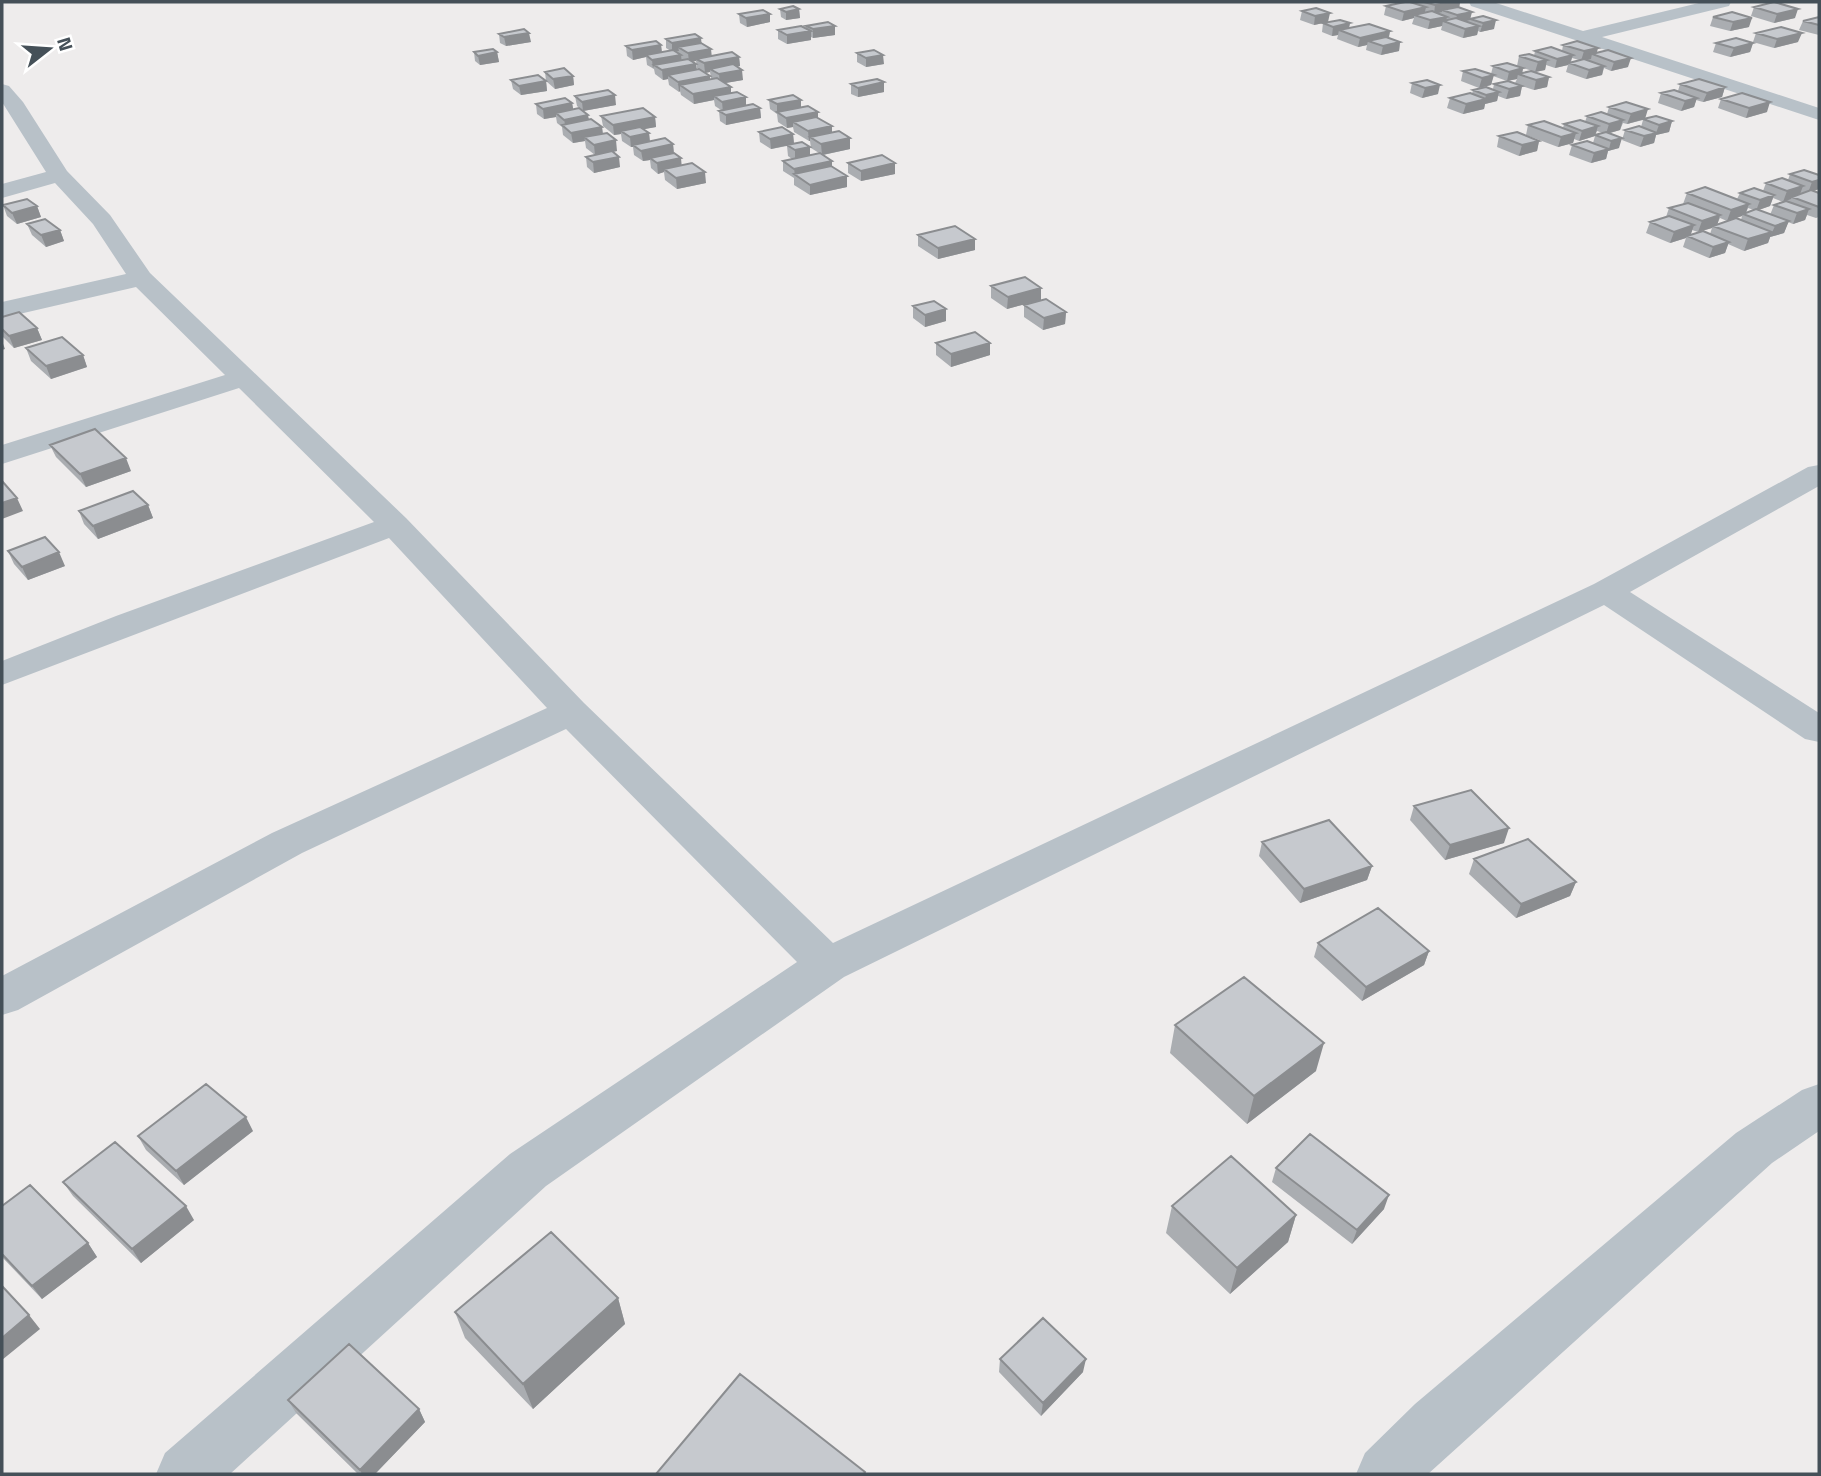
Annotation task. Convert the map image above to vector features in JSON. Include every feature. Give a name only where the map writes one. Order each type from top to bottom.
[{"type":"street","points":[[1477,2],[1819,114]]},
{"type":"street","points":[[1582,36],[1723,2]]},
{"type":"street","points":[[1772,97],[1805,88]]},
{"type":"street","points":[[6,102],[59,175],[102,220],[141,278],[395,525],[571,712],[828,965]]},
{"type":"street","points":[[2,191],[59,175]]},
{"type":"street","points":[[2,310],[141,278]]},
{"type":"street","points":[[2,454],[243,377]]},
{"type":"street","points":[[186,1474],[528,1170],[828,965],[1606,591],[1819,474]]},
{"type":"street","points":[[2,674],[128,623],[395,525]]},
{"type":"street","points":[[1606,591],[1819,730]]},
{"type":"street","points":[[2,998],[287,844],[571,712]]},
{"type":"street","points":[[1386,1474],[1436,1425],[1754,1148],[1819,1105]]},
{"type":"building","points":[[1405,2],[1426,7],[1404,12],[1386,6]]},
{"type":"building","points":[[1424,2],[1452,2],[1435,5]]},
{"type":"building","points":[[1774,2],[1798,9],[1777,14],[1754,7]]},
{"type":"building","points":[[793,6],[799,9],[786,12],[780,9]]},
{"type":"building","points":[[1458,7],[1472,12],[1457,15],[1442,10]]},
{"type":"building","points":[[1316,8],[1330,13],[1315,16],[1302,11]]},
{"type":"building","points":[[763,10],[770,14],[746,18],[739,14]]},
{"type":"building","points":[[1432,11],[1447,17],[1430,20],[1414,15]]},
{"type":"building","points":[[1732,12],[1752,18],[1733,22],[1713,17]]},
{"type":"building","points":[[1483,16],[1496,20],[1483,23],[1470,19]]},
{"type":"building","points":[[1819,17],[1819,25],[1803,21]]},
{"type":"building","points":[[1456,18],[1479,26],[1465,29],[1443,21]]},
{"type":"building","points":[[1340,20],[1350,23],[1333,27],[1323,23]]},
{"type":"building","points":[[828,22],[835,26],[813,29],[806,26]]},
{"type":"building","points":[[1369,24],[1390,31],[1360,38],[1339,30]]},
{"type":"building","points":[[801,26],[811,31],[787,35],[778,30]]},
{"type":"building","points":[[1781,27],[1802,33],[1777,39],[1756,33]]},
{"type":"building","points":[[524,29],[529,33],[504,37],[499,34]]},
{"type":"building","points":[[695,34],[701,38],[672,43],[666,39]]},
{"type":"building","points":[[1386,37],[1400,42],[1383,46],[1368,41]]},
{"type":"building","points":[[1736,38],[1753,43],[1734,48],[1716,43]]},
{"type":"building","points":[[656,41],[661,45],[632,50],[626,46]]},
{"type":"building","points":[[1577,41],[1598,48],[1584,51],[1563,45]]},
{"type":"building","points":[[701,43],[711,49],[688,53],[678,47]]},
{"type":"building","points":[[1551,47],[1573,55],[1557,59],[1535,51]]},
{"type":"building","points":[[493,49],[497,52],[478,56],[474,52]]},
{"type":"building","points":[[673,50],[681,55],[652,60],[646,55]]},
{"type":"building","points":[[874,50],[883,55],[866,58],[857,53]]},
{"type":"building","points":[[1608,50],[1631,58],[1614,62],[1592,54]]},
{"type":"building","points":[[732,52],[739,57],[704,63],[696,59]]},
{"type":"building","points":[[1529,54],[1547,60],[1538,62],[1519,56]]},
{"type":"building","points":[[688,59],[696,64],[662,70],[654,65]]},
{"type":"building","points":[[1584,59],[1604,66],[1589,70],[1569,63]]},
{"type":"building","points":[[1507,63],[1523,68],[1509,72],[1493,66]]},
{"type":"building","points":[[733,64],[742,70],[719,74],[710,69]]},
{"type":"building","points":[[564,68],[573,76],[553,79],[545,72]]},
{"type":"building","points":[[699,69],[710,76],[678,82],[668,75]]},
{"type":"building","points":[[1475,69],[1494,75],[1482,78],[1463,71]]},
{"type":"building","points":[[1531,71],[1549,77],[1536,80],[1518,74]]},
{"type":"building","points":[[538,75],[546,81],[519,86],[511,80]]},
{"type":"building","points":[[717,78],[731,87],[693,94],[680,85]]},
{"type":"building","points":[[877,79],[884,82],[858,88],[851,84]]},
{"type":"building","points":[[1699,79],[1725,87],[1707,93],[1680,84]]},
{"type":"building","points":[[1427,80],[1440,85],[1425,88],[1412,83]]},
{"type":"building","points":[[1508,81],[1522,86],[1509,89],[1494,84]]},
{"type":"building","points":[[1486,87],[1499,92],[1486,95],[1473,90]]},
{"type":"building","points":[[608,90],[615,95],[582,102],[575,96]]},
{"type":"building","points":[[1674,90],[1697,98],[1685,101],[1661,93]]},
{"type":"building","points":[[737,92],[746,97],[722,102],[714,96]]},
{"type":"building","points":[[1470,93],[1486,99],[1466,104],[1450,98]]},
{"type":"building","points":[[1742,93],[1770,102],[1749,108],[1721,99]]},
{"type":"building","points":[[793,95],[801,100],[777,104],[769,100]]},
{"type":"building","points":[[565,98],[572,103],[543,109],[536,104]]},
{"type":"building","points":[[1626,102],[1648,109],[1631,114],[1609,107]]},
{"type":"building","points":[[753,104],[760,108],[726,115],[719,111]]},
{"type":"building","points":[[808,106],[818,112],[786,118],[777,112]]},
{"type":"building","points":[[579,108],[588,115],[564,120],[556,113]]},
{"type":"building","points":[[643,108],[655,117],[613,125],[601,116]]},
{"type":"building","points":[[1601,112],[1623,120],[1609,124],[1587,116]]},
{"type":"building","points":[[1656,116],[1672,121],[1659,125],[1643,119]]},
{"type":"building","points":[[816,117],[832,126],[808,131],[793,122]]},
{"type":"building","points":[[591,119],[602,127],[571,133],[562,125]]},
{"type":"building","points":[[1580,120],[1598,126],[1582,131],[1564,124]]},
{"type":"building","points":[[1544,121],[1576,133],[1561,137],[1528,125]]},
{"type":"building","points":[[1639,126],[1657,133],[1644,136],[1625,130]]},
{"type":"building","points":[[640,127],[649,133],[630,137],[621,131]]},
{"type":"building","points":[[782,127],[793,134],[770,139],[759,132]]},
{"type":"building","points":[[839,131],[850,138],[821,144],[810,137]]},
{"type":"building","points":[[1517,132],[1539,141],[1522,145],[1499,136]]},
{"type":"building","points":[[1606,132],[1622,138],[1611,141],[1595,135]]},
{"type":"building","points":[[607,133],[616,140],[594,145],[584,137]]},
{"type":"building","points":[[665,138],[673,144],[641,151],[633,145]]},
{"type":"building","points":[[1587,141],[1609,149],[1594,153],[1572,145]]},
{"type":"building","points":[[802,142],[810,147],[795,150],[787,145]]},
{"type":"building","points":[[612,151],[619,157],[593,162],[586,157]]},
{"type":"building","points":[[674,153],[681,158],[657,163],[650,158]]},
{"type":"building","points":[[820,153],[832,161],[794,169],[783,161]]},
{"type":"building","points":[[882,155],[895,163],[861,171],[848,163]]},
{"type":"building","points":[[692,163],[705,172],[676,178],[664,169]]},
{"type":"building","points":[[831,166],[847,176],[810,185],[794,174]]},
{"type":"building","points":[[1804,170],[1819,175],[1819,180],[1812,182],[1790,174]]},
{"type":"building","points":[[1782,178],[1803,186],[1787,191],[1766,183]]},
{"type":"building","points":[[1705,187],[1749,204],[1731,210],[1687,193]]},
{"type":"building","points":[[1754,188],[1774,195],[1760,200],[1740,193]]},
{"type":"building","points":[[1811,190],[1819,193],[1819,207],[1792,197]]},
{"type":"building","points":[[27,199],[37,206],[12,213],[3,205]]},
{"type":"building","points":[[1786,201],[1809,209],[1797,213],[1774,205]]},
{"type":"building","points":[[1688,203],[1720,215],[1702,221],[1669,208]]},
{"type":"building","points":[[1756,209],[1789,221],[1775,226],[1743,214]]},
{"type":"building","points":[[1669,216],[1694,225],[1674,232],[1650,222]]},
{"type":"building","points":[[1736,218],[1772,232],[1748,239],[1713,226]]},
{"type":"building","points":[[45,219],[60,230],[41,235],[27,224]]},
{"type":"building","points":[[955,226],[975,239],[938,248],[918,235]]},
{"type":"building","points":[[1703,231],[1729,242],[1713,247],[1687,236]]},
{"type":"building","points":[[1025,277],[1041,288],[1008,297],[991,286]]},
{"type":"building","points":[[1046,299],[1066,312],[1044,318],[1024,305]]},
{"type":"building","points":[[934,301],[946,309],[925,315],[913,306]]},
{"type":"building","points":[[19,312],[37,328],[9,336],[2,329],[2,317]]},
{"type":"building","points":[[975,332],[990,343],[951,354],[936,343]]},
{"type":"building","points":[[62,337],[83,355],[46,366],[26,348]]},
{"type":"building","points":[[95,429],[126,458],[80,474],[50,445]]},
{"type":"building","points":[[2,481],[17,498],[2,503]]},
{"type":"building","points":[[133,491],[148,505],[93,526],[79,511]]},
{"type":"building","points":[[45,537],[59,552],[22,567],[8,551]]},
{"type":"building","points":[[1471,790],[1509,828],[1450,845],[1414,806]]},
{"type":"building","points":[[1329,820],[1372,866],[1304,889],[1262,842]]},
{"type":"building","points":[[1528,839],[1576,882],[1521,904],[1474,859]]},
{"type":"building","points":[[1378,908],[1429,951],[1366,987],[1318,943]]},
{"type":"building","points":[[1244,977],[1324,1043],[1254,1096],[1175,1025]]},
{"type":"building","points":[[206,1084],[246,1117],[176,1171],[138,1136]]},
{"type":"building","points":[[1310,1134],[1389,1195],[1357,1230],[1276,1168]]},
{"type":"building","points":[[115,1142],[186,1206],[132,1249],[63,1182]]},
{"type":"building","points":[[1231,1156],[1296,1215],[1237,1268],[1172,1206]]},
{"type":"building","points":[[30,1185],[88,1243],[32,1286],[2,1254],[2,1206]]},
{"type":"building","points":[[551,1232],[618,1298],[523,1384],[455,1312]]},
{"type":"building","points":[[2,1286],[29,1315],[2,1338]]},
{"type":"building","points":[[1043,1318],[1086,1359],[1043,1403],[1000,1359]]},
{"type":"building","points":[[349,1344],[419,1409],[360,1470],[288,1400]]},
{"type":"building","points":[[740,1374],[865,1472],[864,1474],[656,1474]]}]
